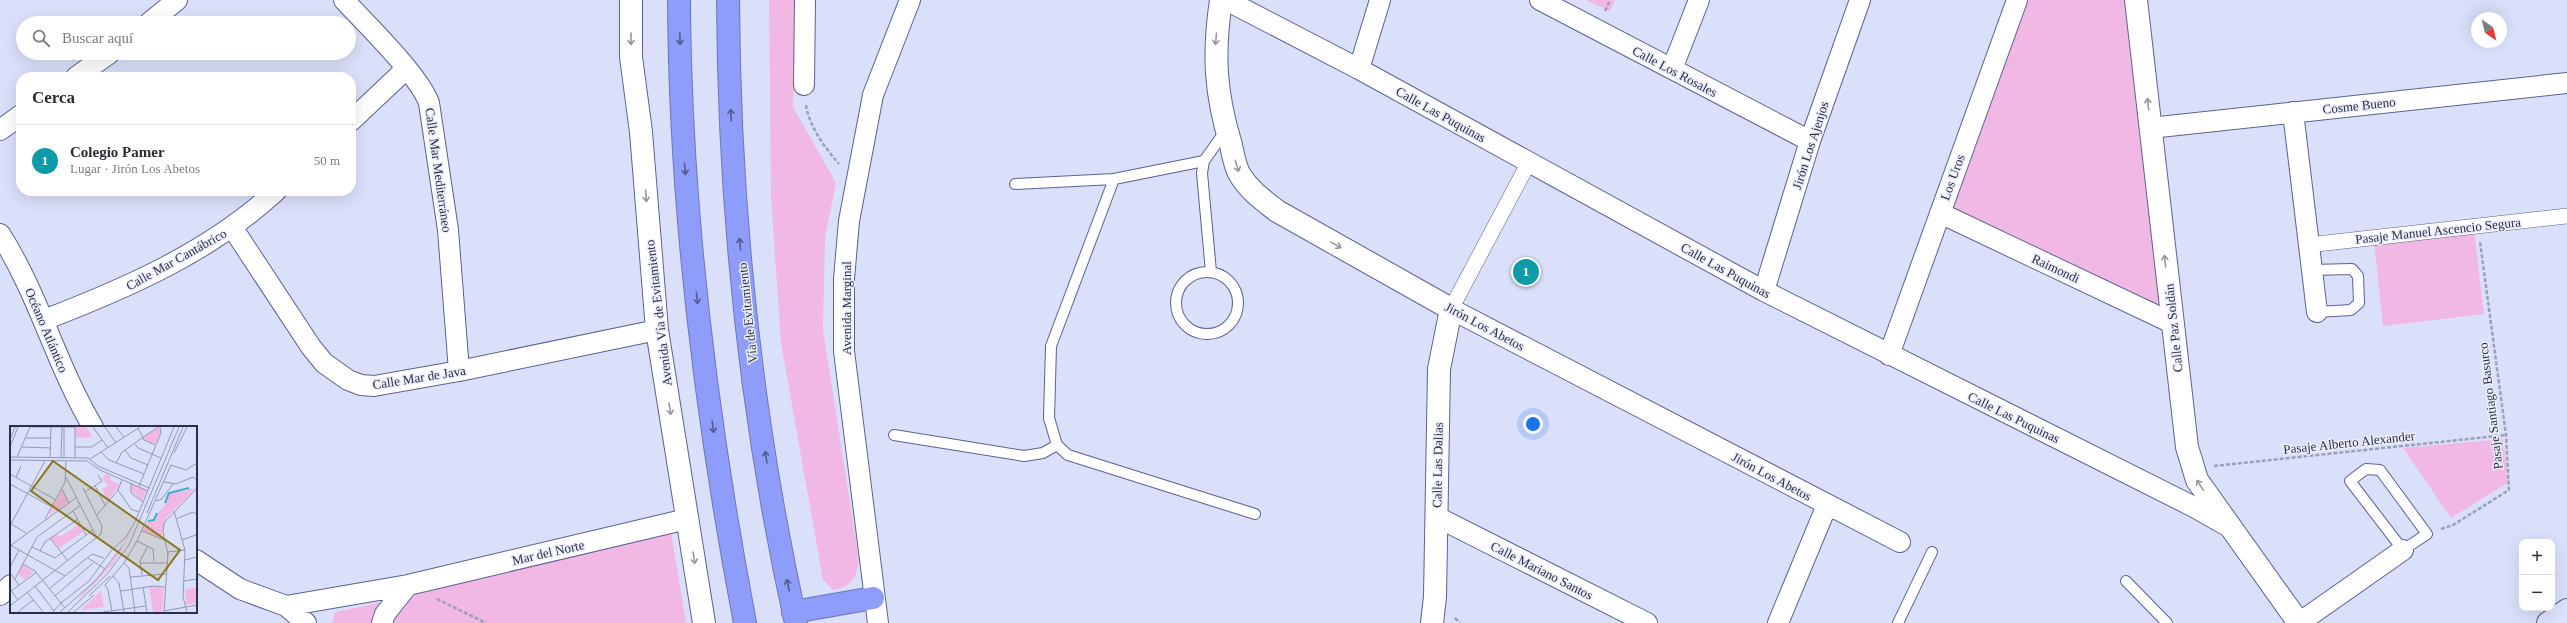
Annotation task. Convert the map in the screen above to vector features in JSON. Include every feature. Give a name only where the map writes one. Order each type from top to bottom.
[{"type":"highway","points":[[679,0],[684,155],[694,266],[717,461],[745,623]]},
{"type":"highway","name":"Vía de Evitamiento","points":[[728,0],[733,144],[745,295],[765,452],[795,618]]},
{"type":"highway","points":[[795,618],[873,598]]},
{"type":"main road","points":[[2548,623],[2567,610]]},
{"type":"street","points":[[158,16],[177,0]]},
{"type":"street","name":"Calle Mar Mediterráneo","points":[[344,0],[406,69],[427,97],[433,119],[448,230],[459,371]]},
{"type":"street","name":"Avenida Vía de Evitamiento","points":[[631,0],[631,57],[641,132],[657,330],[704,623]]},
{"type":"street","points":[[804,85],[805,0]]},
{"type":"street","name":"Avenida Marginal","points":[[878,623],[873,598],[844,351],[844,279],[849,221],[855,182],[873,95],[910,0]]},
{"type":"street","name":"Jirón Los Abetos","points":[[1221,0],[1215,41],[1216,80],[1226,130],[1239,174],[1255,195],[1277,211],[1451,309],[1900,542]]},
{"type":"street","name":"Calle Las Puquinas","points":[[1226,0],[1359,69],[1764,291],[2187,504],[2231,528]]},
{"type":"street","points":[[1359,69],[1380,0]]},
{"type":"street","name":"Calle Los Rosales","points":[[1540,0],[1810,141]]},
{"type":"street","points":[[1672,70],[1699,0]]},
{"type":"street","name":"Jirón Los Ajenjos","points":[[1764,291],[1810,141],[1860,0]]},
{"type":"street","name":"Los Uros","points":[[1889,355],[2017,0]]},
{"type":"street","name":"Calle Paz Soldán","points":[[2136,0],[2186,447],[2197,480],[2299,623]]},
{"type":"street","points":[[83,72],[100,60]]},
{"type":"street","points":[[356,116],[406,69]]},
{"type":"street","name":"Cosme Bueno","points":[[2150,128],[2567,83]]},
{"type":"street","points":[[2293,112],[2317,312]]},
{"type":"street","points":[[0,130],[16,119]]},
{"type":"street","points":[[1451,309],[1529,162]]},
{"type":"street","name":"Calle Mar Cantábrico","points":[[44,320],[100,299],[158,272],[232,227],[270,196]]},
{"type":"street","name":"Raimondi","points":[[1940,213],[2172,323]]},
{"type":"street","name":"Pasaje Manuel Ascencio Segura","points":[[2308,245],[2567,216]]},
{"type":"street","name":"Calle Mar de Java","points":[[232,227],[311,347],[337,373],[361,385],[374,386],[459,371],[657,330]]},
{"type":"street","name":"Océano Atlántico","points":[[0,234],[29,286],[69,383],[92,426]]},
{"type":"street","name":"Calle Las Dalias","points":[[1432,623],[1437,517],[1439,369],[1451,309]]},
{"type":"street","points":[[1778,623],[1827,505]]},
{"type":"street","name":"Calle Mariano Santos","points":[[1437,517],[1647,623]]},
{"type":"street","name":"Mar del Norte","points":[[286,606],[408,585],[687,519]]},
{"type":"street","points":[[2299,623],[2403,550]]},
{"type":"street","points":[[197,561],[240,590],[286,606],[306,623]]},
{"type":"street","points":[[382,623],[385,614],[408,585]]},
{"type":"street","points":[[0,595],[10,586]]},
{"type":"lane","points":[[1211,272],[1202,174],[1204,161],[1226,130]]},
{"type":"lane","points":[[1015,184],[1114,179],[1204,161]]},
{"type":"lane","points":[[1114,179],[1052,346],[1049,418],[1057,445],[1068,455],[1255,514]]},
{"type":"lane","points":[[2312,270],[2352,269],[2358,276],[2359,303],[2350,310],[2317,312]]},
{"type":"lane","points":[[1211,272],[1229,281],[1235,289],[1238,309],[1235,319],[1220,332],[1199,334],[1182,322],[1176,303],[1183,284],[1201,273],[1211,272]]},
{"type":"lane","points":[[894,435],[1024,456],[1043,454],[1057,445]]},
{"type":"lane","points":[[2366,469],[2380,470],[2427,534],[2403,550],[2350,481],[2366,469]]},
{"type":"lane","points":[[1898,623],[1932,552]]},
{"type":"lane","points":[[2126,581],[2167,623]]},
{"type":"path","points":[[804,85],[807,112],[826,149],[855,182]]},
{"type":"path","name":"Pasaje Santiago Basurco","points":[[2427,534],[2453,525],[2509,490],[2506,435],[2478,226]]},
{"type":"path","name":"Pasaje Alberto Alexander","points":[[2193,469],[2506,435]]},
{"type":"path","points":[[408,585],[486,623]]},
{"type":"shaded area","points":[[769,0],[796,0],[793,107],[836,183],[825,237],[823,330],[859,560],[855,576],[849,584],[833,590],[823,580],[781,343],[771,197]]},
{"type":"shaded area","points":[[1585,0],[1615,0],[1610,11]]},
{"type":"shaded area","points":[[2028,0],[2127,0],[2165,311],[1952,210]]},
{"type":"shaded area","points":[[2474,230],[2484,314],[2383,326],[2374,242]]},
{"type":"shaded area","points":[[2503,439],[2509,482],[2451,518],[2403,448]]},
{"type":"shaded area","points":[[671,532],[686,623],[390,623],[409,591]]},
{"type":"shaded area","points":[[384,602],[377,623],[332,623],[335,612]]},
{"type":"place","name":"Colegio Pamer","points":[[1526,272]]}]
